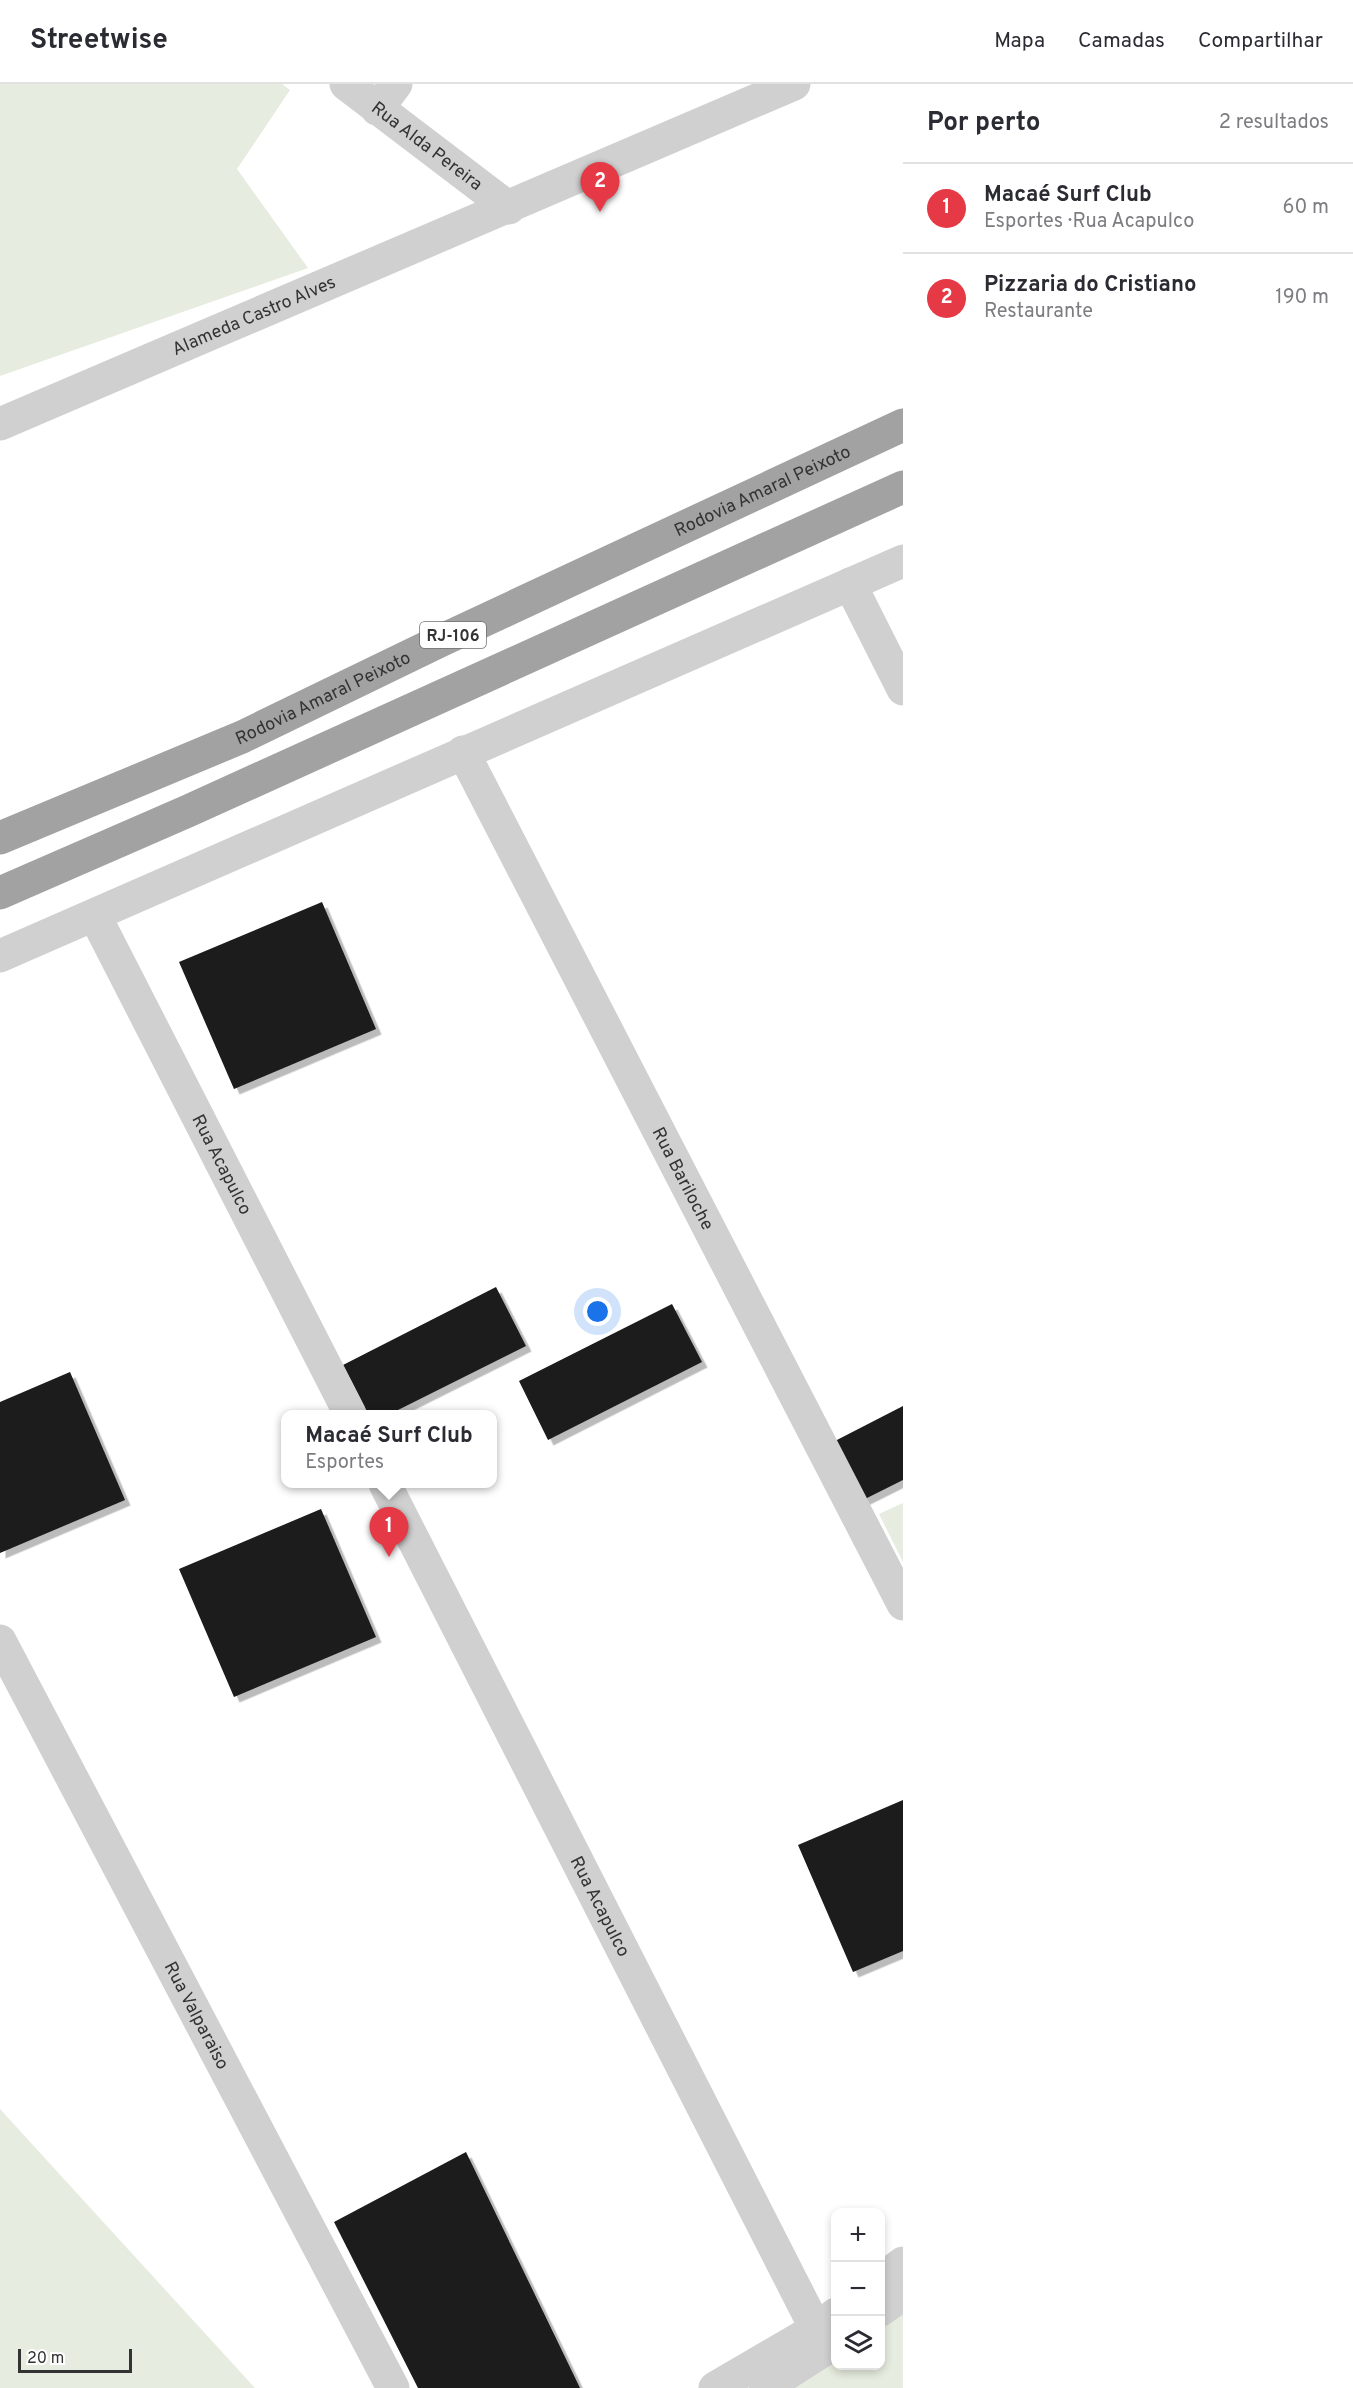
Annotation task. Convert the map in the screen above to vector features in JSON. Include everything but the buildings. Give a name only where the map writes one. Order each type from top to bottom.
[{"type":"highway","name":"Rodovia Amaral Peixoto","points":[[0,838],[242,737],[450,636],[903,426]]},
{"type":"highway","name":"RJ-106","points":[[0,893],[199,806],[903,486]]},
{"type":"street","name":"Rua Alda Pereira","points":[[346,84],[387,96],[509,208]]},
{"type":"street","name":"Alameda Castro Alves","points":[[0,424],[509,208],[794,84]]},
{"type":"street","points":[[0,956],[903,561]]},
{"type":"street","points":[[850,584],[903,689]]},
{"type":"street","name":"Rua Bariloche","points":[[463,752],[903,1604]]},
{"type":"street","name":"Rua Acapulco","points":[[95,915],[348,1410]]},
{"type":"street","name":"Rua Acapulco","points":[[387,1488],[829,2329]]},
{"type":"street","name":"Rua Valparaiso","points":[[0,1641],[393,2388]]},
{"type":"street","points":[[885,2276],[903,2263]]},
{"type":"street","points":[[885,2308],[903,2295]]},
{"type":"street","points":[[715,2388],[829,2329]]},
{"type":"street","points":[[765,2388],[829,2329]]},
{"type":"shaded area","points":[[0,84],[282,84],[290,90],[237,169],[308,268],[0,376]]},
{"type":"shaded area","points":[[903,1503],[903,1562],[879,1514]]},
{"type":"shaded area","points":[[0,2109],[255,2388],[0,2388]]},
{"type":"shaded area","points":[[903,2292],[903,2388],[761,2388],[831,2341],[831,2370],[885,2370],[885,2304]]},
{"type":"place","name":"Pizzaria do Cristiano","points":[[600,212]]},
{"type":"place","name":"Macaé Surf Club","points":[[389,1557]]}]
